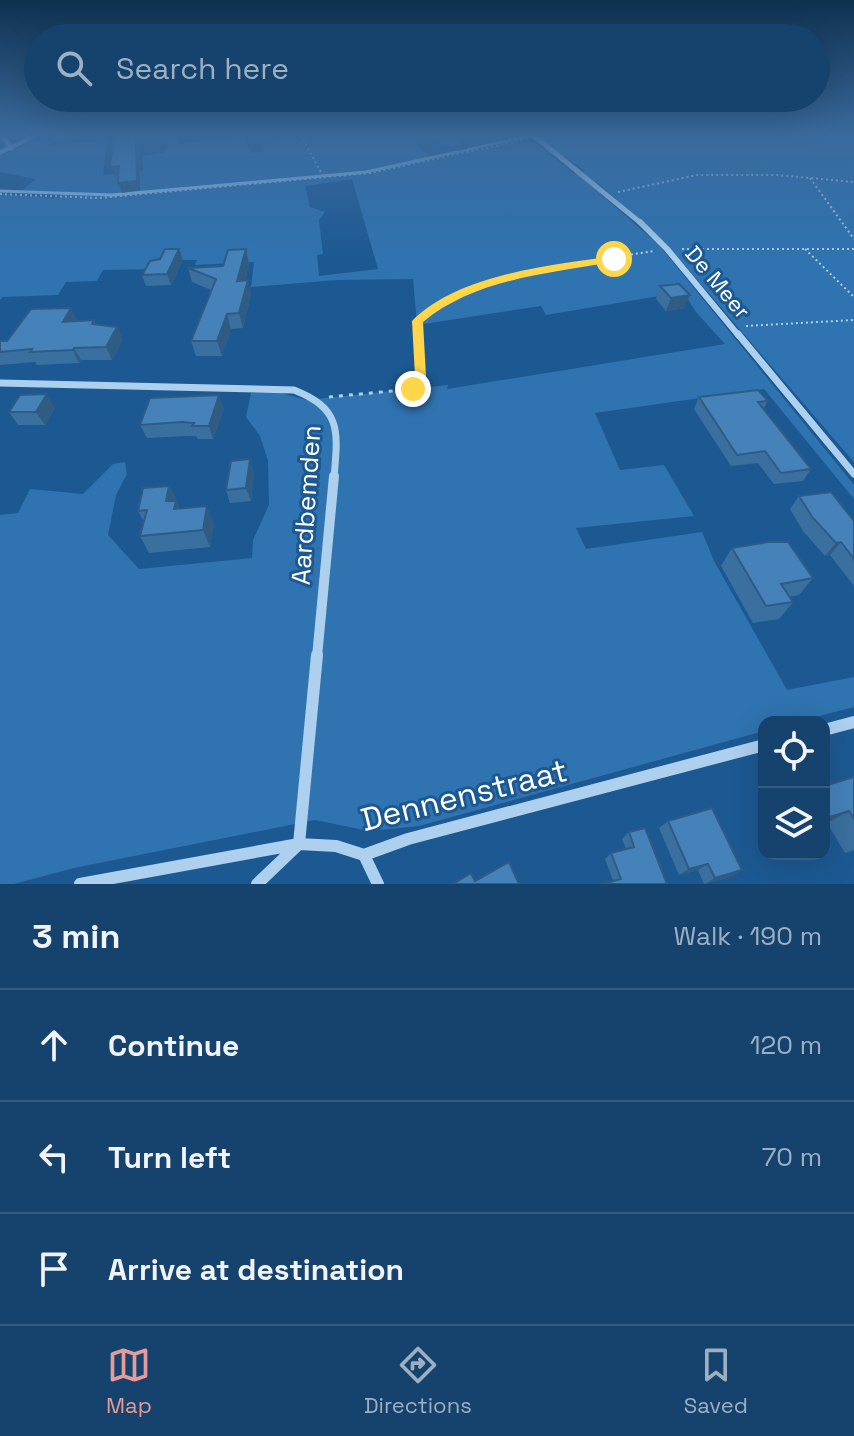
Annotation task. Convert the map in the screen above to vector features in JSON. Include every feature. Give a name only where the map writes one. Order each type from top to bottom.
[{"type":"street","name":"De Meer","points":[[584,176],[667,249],[854,474]]},
{"type":"street","name":"Aardbemden","points":[[0,383],[294,390],[317,398],[334,414],[337,442],[299,844]]},
{"type":"street","points":[[830,728],[854,722]]},
{"type":"street","name":"Dennenstraat","points":[[80,884],[299,844],[336,846],[364,855],[408,839],[758,747]]},
{"type":"street","points":[[257,884],[299,844]]},
{"type":"street","points":[[364,855],[378,884]]},
{"type":"path","points":[[0,194],[99,198],[336,176]]},
{"type":"path","points":[[606,194],[675,182],[677,177],[684,176]]},
{"type":"path","points":[[744,176],[854,182]]},
{"type":"path","points":[[810,178],[854,239]]},
{"type":"path","points":[[317,398],[413,389],[421,376],[418,321],[435,307],[481,287],[531,271],[667,249],[854,249]]},
{"type":"path","points":[[805,249],[854,297]]},
{"type":"path","points":[[732,327],[854,320]]},
{"type":"shaded area","points":[[22,176],[854,176],[854,462],[668,246],[598,183],[590,185],[659,245],[854,485],[854,499],[764,389],[595,413],[620,470],[664,465],[694,516],[576,528],[586,549],[702,532],[714,561],[787,690],[854,677],[854,707],[819,716],[758,716],[758,733],[419,826],[369,831],[315,820],[74,868],[14,884],[0,884],[0,515],[18,513],[30,489],[83,494],[113,464],[125,462],[127,474],[116,495],[108,535],[139,569],[252,558],[253,540],[269,505],[268,461],[260,436],[246,417],[251,393],[281,393],[307,400],[448,385],[447,389],[725,344],[696,312],[683,292],[546,315],[541,306],[417,325],[413,279],[338,280],[251,287],[254,262],[195,265],[197,260],[168,260],[163,269],[103,270],[97,281],[66,282],[58,295],[3,297],[0,300],[0,194],[57,198],[63,194],[20,192],[36,179]],"holes":[[[352,179],[378,269],[319,276],[317,255],[323,254],[319,220],[325,212],[310,207],[305,186]]]},
{"type":"building","points":[[118,176],[137,176],[137,181],[118,183]]},
{"type":"building","points":[[165,249],[179,249],[167,274],[142,275],[150,261],[160,259]]},
{"type":"building","points":[[246,249],[237,281],[248,280],[239,313],[227,314],[217,341],[191,341],[216,279],[188,268],[223,266],[228,250]]},
{"type":"building","points":[[679,284],[690,295],[671,298],[660,286]]},
{"type":"building","points":[[71,308],[63,322],[94,320],[92,324],[117,327],[106,347],[0,352],[0,341],[7,341],[31,309]]},
{"type":"building","points":[[758,390],[768,401],[758,402],[811,469],[781,473],[765,451],[737,455],[699,397]]},
{"type":"building","points":[[47,394],[36,412],[9,412],[20,395]]},
{"type":"building","points":[[219,395],[209,426],[192,426],[194,423],[182,422],[140,425],[150,398]]},
{"type":"building","points":[[250,459],[246,488],[226,490],[231,461]]},
{"type":"building","points":[[169,486],[166,501],[176,501],[174,509],[207,506],[203,530],[140,536],[147,510],[138,511],[143,488]]},
{"type":"building","points":[[831,492],[854,521],[854,559],[841,542],[836,543],[813,518],[799,496]]},
{"type":"building","points":[[788,542],[813,578],[781,584],[793,602],[766,606],[732,548]]},
{"type":"building","points":[[854,777],[854,819],[849,811],[830,817],[830,784]]},
{"type":"building","points":[[712,808],[742,870],[715,878],[708,864],[689,869],[668,821]]},
{"type":"building","points":[[645,828],[667,884],[602,884],[621,879],[611,853],[634,847],[629,832]]},
{"type":"building","points":[[509,862],[519,884],[453,884],[471,873],[475,881]]},
{"type":"waterway","points":[[0,191],[112,195],[319,176]]},
{"type":"route","points":[[413,389],[421,376],[418,321],[435,307],[481,287],[531,271],[614,259]]}]
